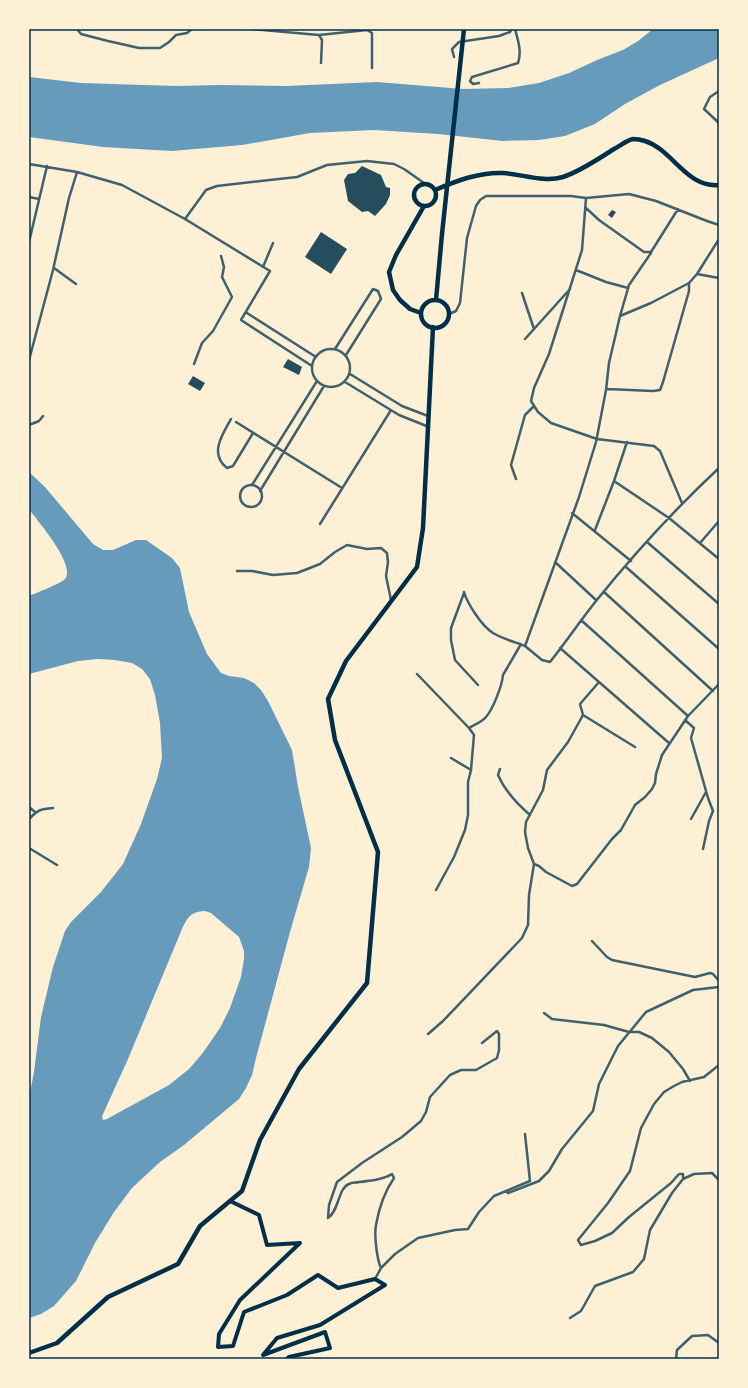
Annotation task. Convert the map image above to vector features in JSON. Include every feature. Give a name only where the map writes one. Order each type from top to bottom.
[{"type":"highway","points":[[436,300],[464,29]]},
{"type":"highway","points":[[435,190],[458,180],[502,173],[531,178],[563,177],[633,139],[645,141],[656,146],[686,174],[700,183],[712,186],[719,185]]},
{"type":"highway","points":[[420,184],[424,184],[431,185],[436,194],[434,201],[428,206],[417,203],[414,196],[415,189],[420,184]]},
{"type":"highway","points":[[421,313],[410,309],[400,300],[393,290],[389,272],[396,255],[424,206]]},
{"type":"highway","points":[[436,300],[446,305],[449,314],[448,318],[442,325],[433,327],[425,324],[422,320],[421,313],[426,303],[436,300]]},
{"type":"highway","points":[[29,1353],[57,1343],[108,1297],[178,1264],[200,1226],[242,1190],[260,1140],[299,1068],[367,983],[378,852],[334,740],[328,699],[346,661],[417,567],[423,528],[430,417],[433,327]]},
{"type":"main road","points":[[230,1201],[259,1215],[267,1245],[300,1243],[240,1300],[219,1334],[218,1347],[233,1346],[244,1312],[287,1295],[318,1275],[338,1288],[375,1279],[386,1285],[320,1325],[277,1338],[263,1355],[325,1332],[330,1348],[289,1357],[287,1359]]},
{"type":"street","points":[[77,29],[81,34],[108,41],[139,48],[160,48],[176,35],[187,33],[192,29]]},
{"type":"street","points":[[250,29],[319,35],[367,30],[372,33],[372,68]]},
{"type":"street","points":[[454,57],[452,49],[458,42],[499,36],[510,32],[512,29]]},
{"type":"street","points":[[479,83],[473,84],[470,81],[472,78],[518,63],[520,56],[519,43],[515,29]]},
{"type":"street","points":[[319,35],[322,40],[321,63]]},
{"type":"street","points":[[719,91],[710,97],[704,109],[719,123]]},
{"type":"street","points":[[185,219],[206,190],[217,186],[297,177],[327,165],[367,161],[394,164],[404,169],[424,184]]},
{"type":"street","points":[[29,164],[78,172],[122,185],[185,219],[270,271],[241,320],[312,366]]},
{"type":"street","points":[[29,242],[47,166]]},
{"type":"street","points":[[29,360],[54,268],[69,198],[78,172]]},
{"type":"street","points":[[449,314],[456,311],[460,303],[467,238],[476,206],[480,200],[486,196],[571,196],[586,198],[629,194],[656,200],[707,221],[719,224]]},
{"type":"street","points":[[29,197],[39,199]]},
{"type":"street","points":[[586,198],[582,250],[549,354],[534,388],[531,401],[538,412],[551,423],[597,439],[654,446],[660,451],[682,503]]},
{"type":"street","points":[[586,208],[599,220],[644,252],[651,252]]},
{"type":"street","points":[[526,646],[597,439],[609,363],[628,288],[678,209]]},
{"type":"street","points":[[620,316],[651,303],[689,283],[697,274],[719,239]]},
{"type":"street","points":[[263,267],[273,243]]},
{"type":"street","points":[[194,364],[202,343],[212,331],[232,297],[222,277],[224,267],[221,256]]},
{"type":"street","points":[[54,268],[76,284]]},
{"type":"street","points":[[576,270],[606,282],[628,288]]},
{"type":"street","points":[[697,274],[719,278]]},
{"type":"street","points":[[606,389],[660,390],[689,291],[689,283]]},
{"type":"street","points":[[525,339],[571,287]]},
{"type":"street","points":[[335,349],[373,289],[378,291],[381,299],[346,355]]},
{"type":"street","points":[[522,292],[534,329]]},
{"type":"street","points":[[246,313],[316,357]]},
{"type":"street","points":[[326,349],[335,349],[346,355],[350,364],[350,374],[345,382],[334,387],[324,386],[317,381],[312,366],[316,357],[320,352],[326,349]]},
{"type":"street","points":[[350,374],[402,406],[430,417]]},
{"type":"street","points":[[252,485],[317,381]]},
{"type":"street","points":[[345,382],[399,415],[429,427]]},
{"type":"street","points":[[260,491],[324,386]]},
{"type":"street","points":[[516,479],[511,465],[525,415],[534,406]]},
{"type":"street","points":[[320,524],[391,410]]},
{"type":"street","points":[[29,425],[38,421],[43,416]]},
{"type":"street","points":[[231,419],[218,443],[220,463],[228,468],[233,466],[253,433]]},
{"type":"street","points":[[236,422],[275,448],[342,488]]},
{"type":"street","points":[[594,530],[628,442]]},
{"type":"street","points":[[478,685],[455,660],[452,646],[451,628],[464,592],[466,599],[479,619],[492,632],[526,646],[542,660],[550,662],[596,600],[682,503],[719,468]]},
{"type":"street","points":[[614,481],[669,518],[719,559]]},
{"type":"street","points":[[252,485],[256,486],[260,491],[262,498],[258,504],[252,507],[246,506],[241,500],[240,493],[245,487],[252,485]]},
{"type":"street","points":[[572,513],[631,561]]},
{"type":"street","points":[[700,543],[719,520]]},
{"type":"street","points":[[647,542],[719,604]]},
{"type":"street","points":[[237,571],[252,571],[273,575],[297,573],[320,564],[335,552],[347,546],[367,549],[381,548],[387,553],[388,562],[386,576],[392,601]]},
{"type":"street","points":[[555,562],[596,600]]},
{"type":"street","points":[[626,566],[719,649]]},
{"type":"street","points":[[604,592],[713,691]]},
{"type":"street","points":[[582,620],[688,716]]},
{"type":"street","points":[[469,728],[485,718],[490,710],[503,681],[503,675],[521,644]]},
{"type":"street","points":[[560,648],[669,743]]},
{"type":"street","points":[[417,674],[474,735],[471,770],[468,782],[468,815],[465,830],[454,857],[436,890]]},
{"type":"street","points":[[599,682],[580,704],[583,715],[635,747]]},
{"type":"street","points":[[534,864],[572,886],[577,884],[612,839],[621,830],[635,805],[652,789],[662,755],[685,720],[719,684]]},
{"type":"street","points":[[428,1034],[443,1021],[522,938],[528,925],[529,896],[534,864],[528,848],[525,832],[526,822],[543,790],[546,770],[568,742],[583,715]]},
{"type":"street","points":[[685,720],[694,728],[690,738],[713,811],[709,821],[703,849]]},
{"type":"street","points":[[451,758],[471,770]]},
{"type":"street","points":[[500,768],[498,775],[503,787],[517,804],[530,815]]},
{"type":"street","points":[[691,819],[706,792]]},
{"type":"street","points":[[29,808],[35,812]]},
{"type":"street","points":[[29,820],[35,812],[46,808],[53,808]]},
{"type":"street","points":[[29,848],[57,865]]},
{"type":"street","points":[[592,941],[607,957],[612,960],[695,977],[710,973],[713,974],[719,982]]},
{"type":"street","points":[[506,1191],[508,1193],[534,1184],[549,1171],[562,1149],[593,1111],[599,1084],[618,1046],[646,1012],[693,990],[719,987]]},
{"type":"street","points":[[544,1013],[552,1019],[604,1025],[629,1032],[639,1032],[652,1038],[669,1052],[684,1069],[690,1081]]},
{"type":"street","points":[[381,1268],[378,1261],[376,1226],[386,1190],[394,1178],[392,1174],[387,1177],[349,1184],[344,1188],[331,1216],[328,1218],[329,1205],[337,1182],[362,1163],[402,1137],[421,1121],[426,1112],[430,1097],[450,1075],[461,1070],[476,1070],[496,1058],[499,1050],[499,1034],[497,1031],[482,1043]]},
{"type":"street","points":[[683,1179],[683,1174],[679,1174],[671,1183],[629,1217],[612,1233],[595,1241],[581,1245],[578,1240],[608,1203],[630,1171],[641,1128],[654,1104],[664,1092],[682,1082],[704,1077],[719,1065]]},
{"type":"street","points":[[375,1279],[381,1268],[395,1254],[418,1238],[455,1230],[468,1229],[479,1212],[494,1196],[530,1181],[525,1134]]},
{"type":"street","points":[[570,1318],[581,1310],[596,1286],[633,1272],[644,1259],[650,1230],[672,1193],[683,1179],[694,1174],[712,1173],[719,1180]]},
{"type":"street","points":[[676,1359],[677,1350],[692,1336],[708,1335],[719,1343]]},
{"type":"water","points":[[653,29],[719,29],[719,58],[660,85],[625,104],[595,124],[565,136],[539,140],[503,141],[438,134],[374,130],[310,133],[242,145],[172,151],[103,147],[29,137],[29,77],[81,83],[176,86],[286,86],[377,82],[463,89],[508,88],[539,83],[569,73],[623,50],[638,41]]},
{"type":"water","points":[[29,472],[45,487],[93,544],[103,550],[113,550],[136,540],[146,540],[172,558],[180,568],[189,612],[207,654],[221,673],[229,676],[244,678],[254,683],[261,690],[292,750],[311,848],[309,867],[252,1075],[246,1088],[239,1099],[184,1145],[160,1162],[132,1188],[114,1212],[95,1243],[76,1281],[54,1306],[41,1314],[29,1318],[29,1098],[41,1017],[53,967],[65,931],[71,922],[101,892],[123,864],[141,824],[157,779],[162,758],[160,723],[155,695],[150,679],[142,669],[132,663],[98,659],[78,661],[29,674],[29,596],[63,581],[67,573],[63,558],[58,549],[28,505]],"holes":[[[205,911],[211,913],[239,937],[244,951],[241,977],[230,1008],[220,1028],[202,1054],[189,1069],[169,1085],[103,1120],[103,1114],[128,1059],[184,925],[188,918],[193,914]]]},
{"type":"building","points":[[362,166],[381,175],[386,187],[390,188],[390,195],[386,204],[375,216],[368,211],[362,212],[348,201],[344,180],[348,174],[355,173]]},
{"type":"building","points":[[612,210],[616,212],[612,218],[608,215]]},
{"type":"building","points":[[321,232],[347,249],[331,274],[305,257]]},
{"type":"building","points":[[288,359],[302,367],[299,375],[283,367]]},
{"type":"building","points":[[193,376],[205,383],[200,391],[188,384]]}]
